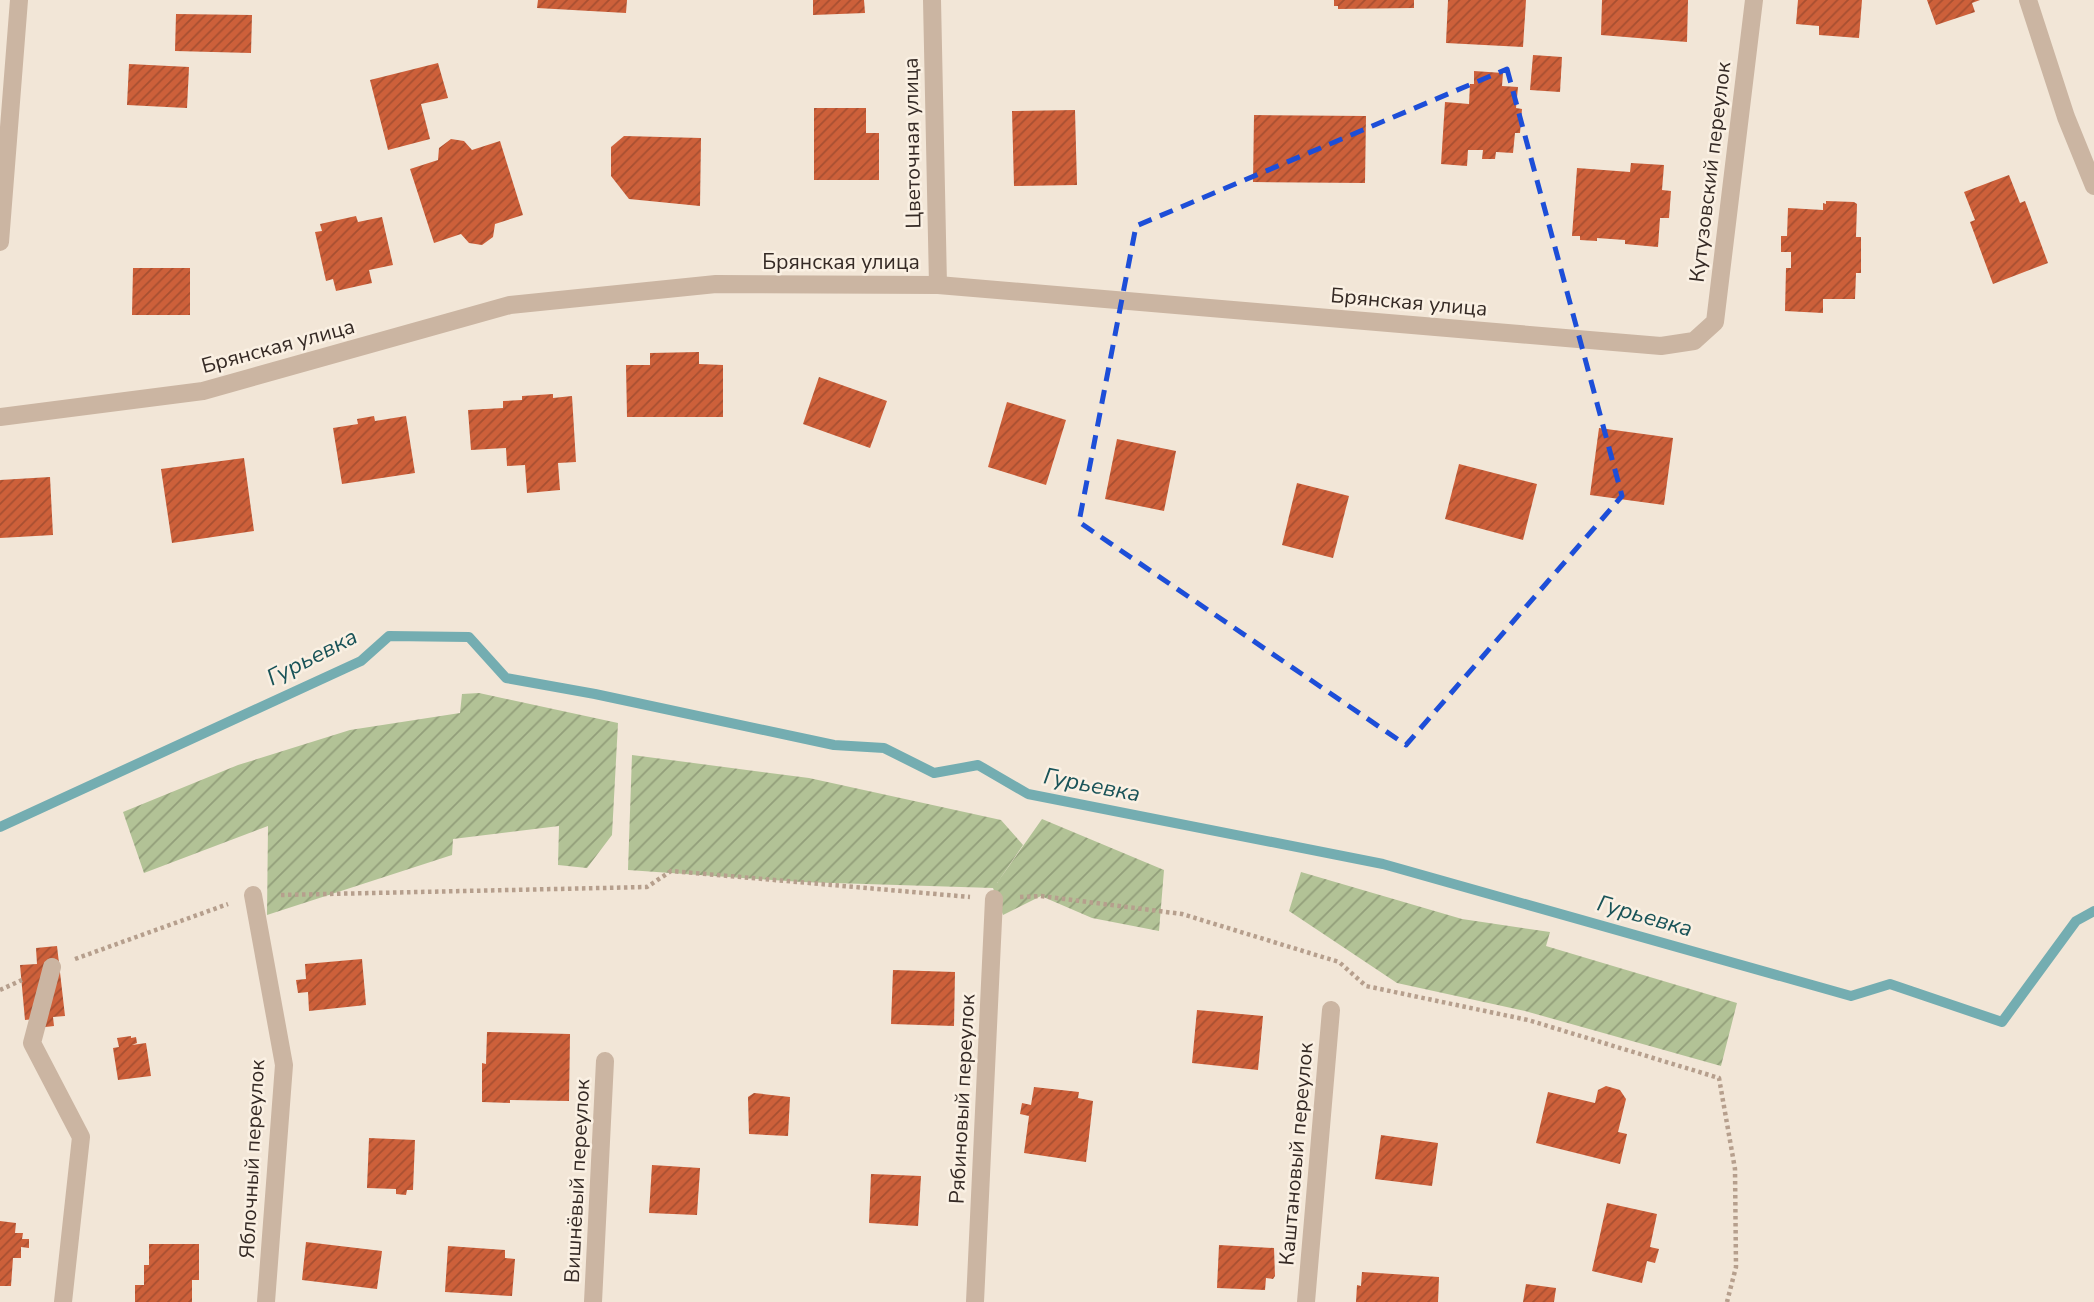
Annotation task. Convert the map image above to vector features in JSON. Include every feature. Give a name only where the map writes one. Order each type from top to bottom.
[{"type":"street","points":[[0,242],[19,0]]},
{"type":"street","name":"Цветочная улица","points":[[932,0],[938,285]]},
{"type":"street","name":"Кутузовский переулок","points":[[1694,341],[1715,322],[1754,0]]},
{"type":"street","points":[[2028,0],[2066,117],[2094,186]]},
{"type":"street","name":"Брянская улица","points":[[0,417],[203,390],[510,305],[716,284],[938,285],[1661,346],[1694,341]]},
{"type":"street","name":"Яблочный переулок","points":[[253,895],[284,1065],[266,1302]]},
{"type":"street","name":"Рябиновый переулок","points":[[975,1302],[994,899]]},
{"type":"street","points":[[52,967],[32,1043],[81,1137],[63,1302]]},
{"type":"street","name":"Каштановый переулок","points":[[1306,1302],[1331,1010]]},
{"type":"street","name":"Вишнёвый переулок","points":[[593,1302],[605,1062]]},
{"type":"path","points":[[0,990],[52,967],[253,895],[647,887],[671,871],[994,899],[1041,895],[1182,914],[1339,962],[1366,986],[1528,1020],[1720,1078],[1735,1169],[1736,1267],[1727,1302]]},
{"type":"highlighted area","points":[[1507,69],[1622,496],[1406,745],[1079,522],[1136,226]]},
{"type":"green space","points":[[479,693],[618,723],[612,835],[587,868],[558,865],[559,826],[453,839],[452,855],[267,915],[268,826],[144,873],[123,812],[238,765],[350,730],[460,713],[462,694]]},
{"type":"green space","points":[[632,755],[809,778],[1001,820],[1023,845],[997,883],[1042,819],[1164,870],[1159,931],[1092,918],[1041,896],[1003,915],[993,888],[802,882],[628,870]]},
{"type":"green space","points":[[1301,872],[1462,919],[1550,932],[1546,946],[1737,1003],[1721,1066],[1525,1011],[1397,983],[1289,911]]},
{"type":"building","points":[[538,0],[627,0],[626,13],[537,8]]},
{"type":"building","points":[[813,0],[864,0],[865,13],[813,15]]},
{"type":"building","points":[[1334,0],[1414,0],[1414,8],[1338,9],[1338,6],[1334,6]]},
{"type":"building","points":[[1448,0],[1526,0],[1523,47],[1446,43]]},
{"type":"building","points":[[1602,0],[1688,0],[1687,42],[1601,35]]},
{"type":"building","points":[[1798,0],[1862,0],[1859,38],[1819,35],[1819,26],[1796,24]]},
{"type":"building","points":[[1927,0],[1980,0],[1972,3],[1975,12],[1936,25]]},
{"type":"building","points":[[176,14],[252,15],[251,53],[175,51]]},
{"type":"building","points":[[1533,55],[1562,57],[1560,92],[1530,90]]},
{"type":"building","points":[[438,63],[448,98],[421,104],[430,139],[388,150],[370,80]]},
{"type":"building","points":[[129,64],[189,67],[187,108],[127,105]]},
{"type":"building","points":[[1474,71],[1503,73],[1502,86],[1518,87],[1516,108],[1522,109],[1520,133],[1515,133],[1513,153],[1496,152],[1495,159],[1482,159],[1483,150],[1468,150],[1467,166],[1441,164],[1445,102],[1469,104]]},
{"type":"building","points":[[814,108],[866,108],[866,133],[879,133],[879,180],[814,180]]},
{"type":"building","points":[[1075,110],[1077,185],[1014,186],[1012,111]]},
{"type":"building","points":[[1254,115],[1366,116],[1365,183],[1253,182]]},
{"type":"building","points":[[624,136],[701,138],[700,206],[629,199],[611,176],[611,147]]},
{"type":"building","points":[[451,139],[464,141],[472,150],[500,141],[523,215],[495,224],[493,237],[482,245],[469,243],[461,234],[434,243],[410,169],[438,160],[439,148]]},
{"type":"building","points":[[1631,163],[1664,165],[1662,190],[1671,191],[1669,218],[1660,218],[1658,247],[1625,244],[1625,240],[1580,240],[1580,236],[1572,236],[1577,168],[1630,172]]},
{"type":"building","points":[[2009,175],[2020,203],[2025,201],[2048,263],[1993,284],[1970,222],[1975,220],[1964,192]]},
{"type":"building","points":[[1826,201],[1857,204],[1856,237],[1861,237],[1861,273],[1856,273],[1855,299],[1823,299],[1823,313],[1785,311],[1786,268],[1791,268],[1791,252],[1781,252],[1781,236],[1787,236],[1788,208],[1823,210],[1823,203],[1826,204]]},
{"type":"building","points":[[356,216],[358,222],[382,217],[393,265],[369,270],[372,283],[336,291],[333,279],[326,281],[315,232],[322,231],[320,224]]},
{"type":"building","points":[[133,268],[190,268],[190,315],[132,315]]},
{"type":"building","points":[[699,352],[699,364],[723,365],[723,417],[627,417],[626,365],[650,365],[650,353]]},
{"type":"building","points":[[819,377],[887,401],[870,448],[803,424]]},
{"type":"building","points":[[553,394],[553,398],[572,396],[576,462],[558,463],[560,490],[527,493],[525,465],[507,466],[506,448],[471,450],[468,410],[503,408],[503,401],[522,400],[522,396]]},
{"type":"building","points":[[1007,402],[1066,420],[1046,485],[988,467]]},
{"type":"building","points":[[374,416],[375,421],[406,416],[415,473],[342,484],[333,428],[358,424],[357,419]]},
{"type":"building","points":[[1599,428],[1673,438],[1664,505],[1590,495]]},
{"type":"building","points":[[1117,439],[1176,451],[1164,511],[1105,499]]},
{"type":"building","points":[[244,458],[254,531],[172,543],[161,469]]},
{"type":"building","points":[[1459,464],[1537,484],[1523,540],[1445,519]]},
{"type":"building","points":[[50,477],[53,535],[0,538],[0,480]]},
{"type":"building","points":[[1297,483],[1349,496],[1333,558],[1282,545]]},
{"type":"building","points":[[57,946],[65,1016],[53,1017],[54,1026],[37,1028],[34,1019],[25,1020],[20,965],[37,964],[36,948]]},
{"type":"building","points":[[362,959],[366,1005],[309,1011],[308,992],[298,993],[296,980],[306,979],[305,964]]},
{"type":"building","points":[[893,970],[955,972],[954,1026],[891,1024]]},
{"type":"building","points":[[1197,1010],[1263,1016],[1258,1070],[1192,1063]]},
{"type":"building","points":[[487,1032],[570,1034],[569,1101],[482,1102],[482,1063],[486,1064]]},
{"type":"building","points":[[136,1037],[137,1043],[132,1045],[146,1043],[151,1076],[118,1080],[113,1048],[119,1047],[117,1038]]},
{"type":"building","points":[[1606,1086],[1620,1090],[1626,1099],[1618,1132],[1627,1134],[1620,1164],[1536,1143],[1548,1092],[1595,1103],[1598,1090]]},
{"type":"building","points":[[1034,1087],[1079,1092],[1078,1098],[1093,1101],[1086,1162],[1024,1153],[1029,1116],[1020,1114],[1022,1103],[1031,1105]]},
{"type":"building","points":[[754,1093],[790,1097],[788,1136],[749,1134],[748,1097]]},
{"type":"building","points":[[1381,1135],[1438,1143],[1432,1186],[1375,1179]]},
{"type":"building","points":[[369,1138],[415,1140],[413,1190],[407,1190],[406,1195],[396,1194],[396,1189],[367,1188]]},
{"type":"building","points":[[652,1165],[700,1168],[697,1215],[649,1213]]},
{"type":"building","points":[[871,1174],[921,1176],[918,1226],[869,1223]]},
{"type":"building","points":[[1607,1203],[1657,1214],[1650,1247],[1659,1249],[1655,1263],[1647,1261],[1642,1283],[1592,1271]]},
{"type":"building","points":[[0,1221],[16,1223],[15,1233],[23,1233],[22,1239],[29,1239],[29,1248],[21,1247],[21,1258],[13,1258],[11,1286],[0,1286]]},
{"type":"building","points":[[306,1242],[382,1251],[377,1289],[302,1280]]},
{"type":"building","points":[[149,1244],[199,1244],[199,1280],[192,1280],[192,1302],[135,1302],[135,1285],[144,1285],[144,1265],[149,1265]]},
{"type":"building","points":[[1219,1245],[1274,1248],[1275,1276],[1273,1279],[1266,1278],[1265,1290],[1217,1288]]},
{"type":"building","points":[[448,1246],[505,1250],[505,1258],[515,1259],[512,1296],[445,1292]]},
{"type":"building","points":[[1362,1272],[1439,1277],[1438,1302],[1356,1302],[1357,1285],[1361,1286]]},
{"type":"building","points":[[1526,1284],[1556,1288],[1554,1302],[1523,1302]]},
{"type":"waterway","name":"Гурьевка","points":[[0,827],[361,661],[389,636],[469,637],[506,678],[595,694],[834,745],[884,748],[934,773],[978,765],[1028,794],[1383,864],[1851,996],[1890,984],[2002,1022],[2076,921],[2094,911]]}]
